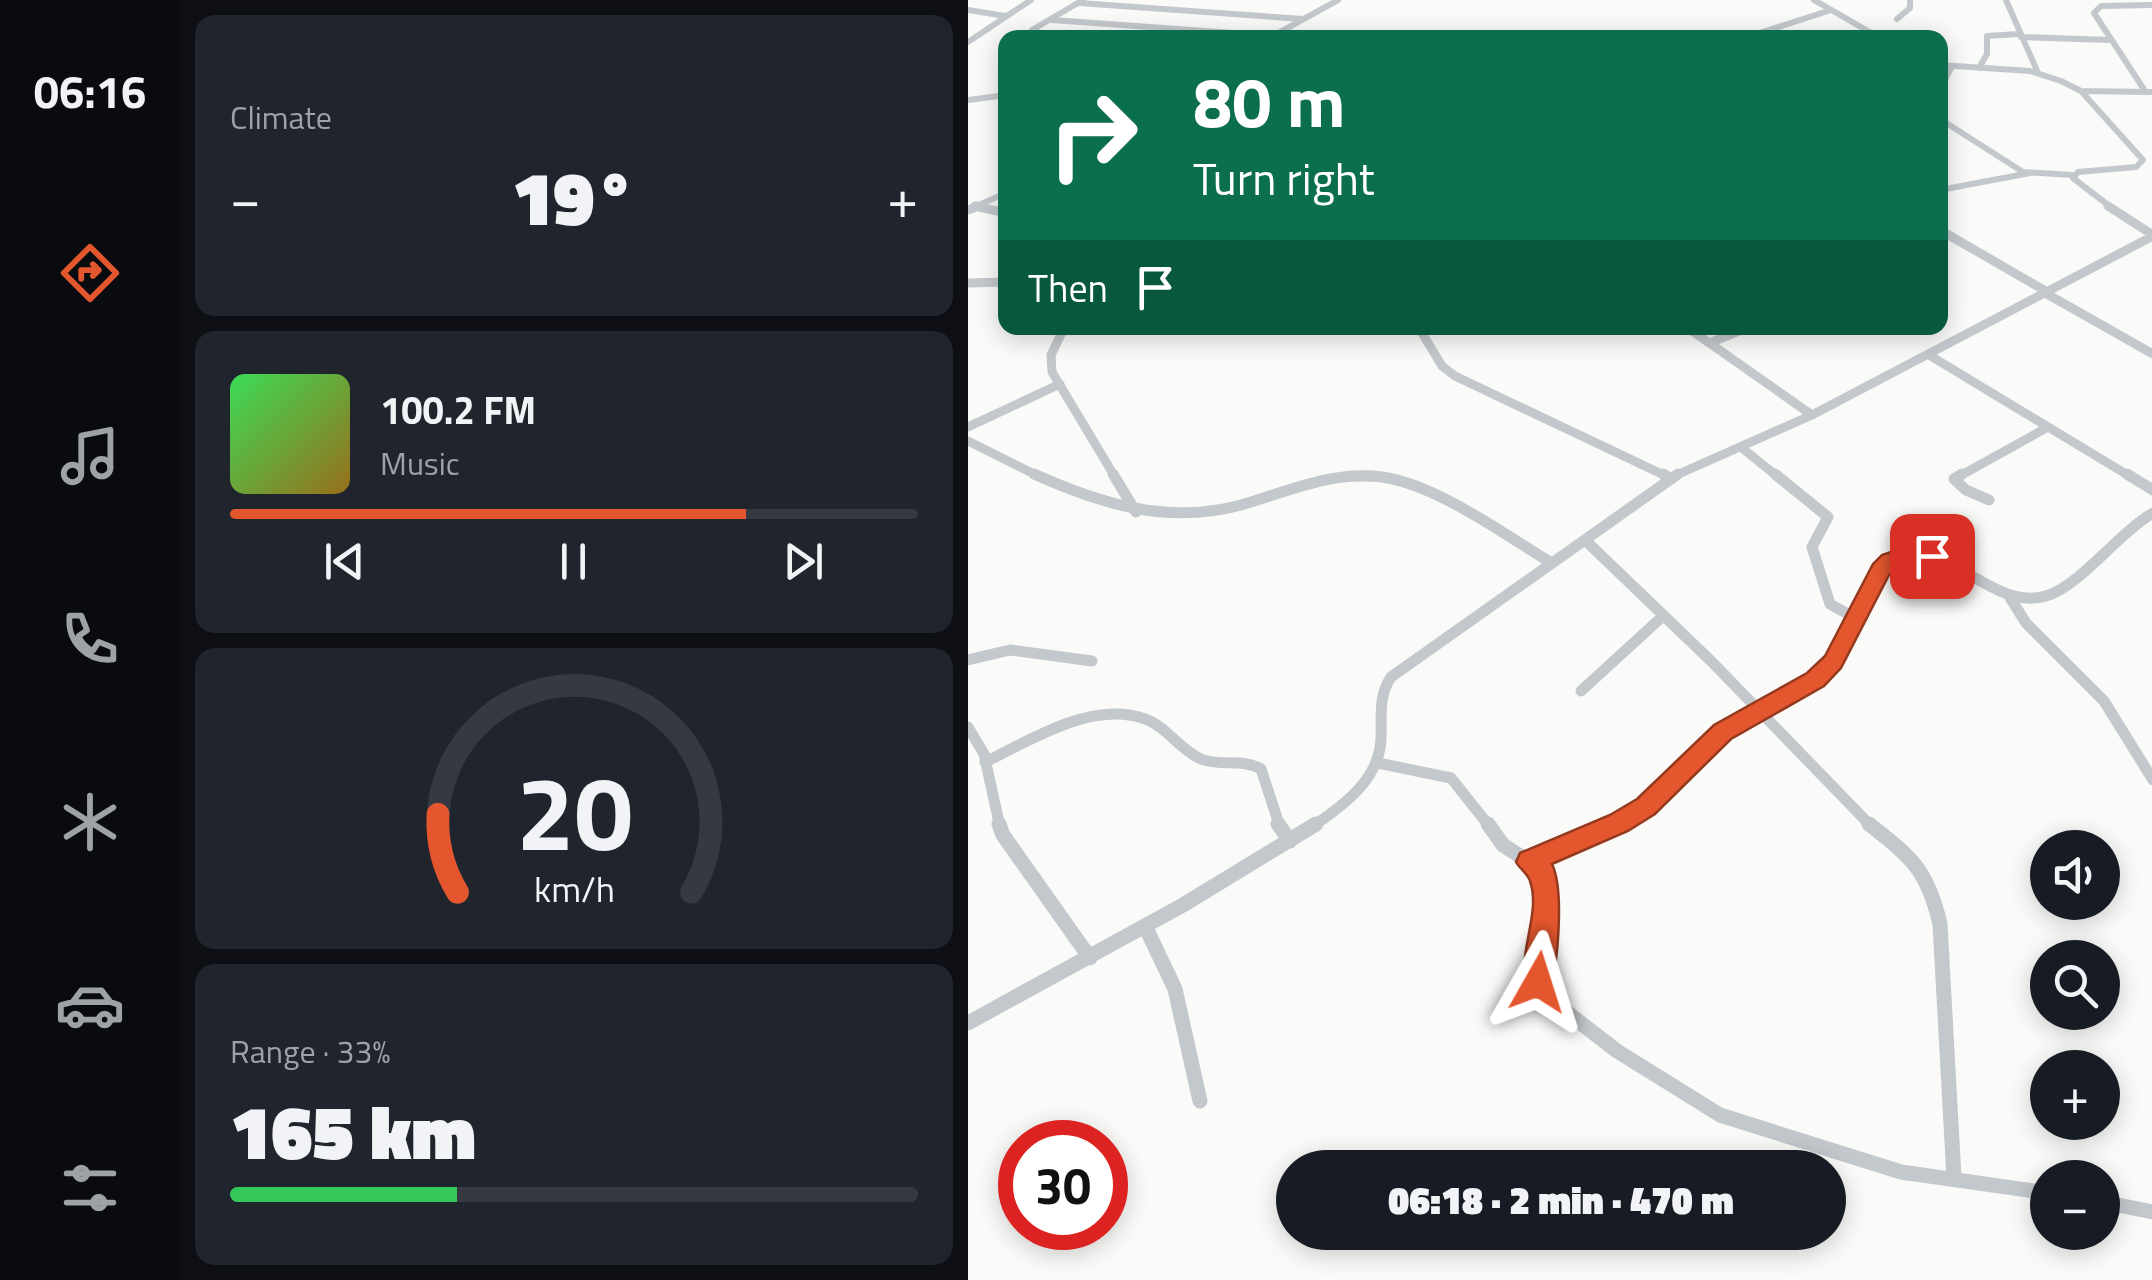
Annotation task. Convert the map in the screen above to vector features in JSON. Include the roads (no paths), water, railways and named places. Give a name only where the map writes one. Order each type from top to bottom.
[{"type":"street","points":[[968,42],[1031,0]]},
{"type":"street","points":[[1170,28],[1191,0]]},
{"type":"street","points":[[1283,30],[1335,0]]},
{"type":"street","points":[[1814,0],[1866,30]]},
{"type":"street","points":[[1766,30],[1827,8],[1836,0]]},
{"type":"street","points":[[1896,20],[1908,11],[1910,0]]},
{"type":"street","points":[[2006,0],[2038,72]]},
{"type":"street","points":[[1032,30],[1081,1],[1303,19]]},
{"type":"street","points":[[2149,91],[2109,40],[2094,9],[2152,5]]},
{"type":"street","points":[[968,10],[1005,16]]},
{"type":"street","points":[[1052,20],[1196,30]]},
{"type":"street","points":[[1980,68],[1986,59],[1987,36],[2109,40]]},
{"type":"street","points":[[1948,65],[2038,72],[2081,90],[2149,91]]},
{"type":"street","points":[[1948,74],[1952,66]]},
{"type":"street","points":[[1948,189],[2030,174],[2072,174],[2136,167],[2148,162],[2081,90]]},
{"type":"street","points":[[968,100],[998,97]]},
{"type":"street","points":[[1948,124],[2030,174]]},
{"type":"street","points":[[968,1024],[1146,928],[1290,841],[1354,793],[1378,763],[1383,744],[1384,684],[1670,478],[1812,416],[2048,294],[2152,235],[2079,186],[2072,174]]},
{"type":"street","points":[[972,208],[998,196]]},
{"type":"street","points":[[972,208],[998,213]]},
{"type":"street","points":[[2138,243],[2140,226]]},
{"type":"street","points":[[1948,235],[2088,322],[2152,354]]},
{"type":"street","points":[[968,283],[998,282]]},
{"type":"street","points":[[1061,335],[1050,363],[1082,428],[1101,452],[1136,512]]},
{"type":"street","points":[[1423,335],[1442,366],[1455,376],[1670,478]]},
{"type":"street","points":[[1698,335],[1812,416]]},
{"type":"street","points":[[1710,343],[1729,335]]},
{"type":"street","points":[[1929,354],[2152,490]]},
{"type":"street","points":[[968,427],[1060,384]]},
{"type":"street","points":[[1989,500],[1966,490],[1954,479],[2048,426]]},
{"type":"street","points":[[968,442],[982,452],[1093,500],[1136,512],[1220,510],[1296,488],[1383,477],[1404,483],[1552,563]]},
{"type":"street","points":[[1742,448],[1828,517],[1811,549],[1812,558],[1821,570],[1828,600],[1855,618]]},
{"type":"street","points":[[1530,862],[1619,823],[1646,806],[1708,745],[1758,711],[1816,680],[1833,662],[1880,570],[1889,560],[1908,554],[1932,556],[1960,566],[2010,596],[2042,599],[2059,592],[2109,544],[2152,513]]},
{"type":"street","points":[[1585,540],[1860,816],[1916,861],[1933,895],[1940,924],[1954,1178]]},
{"type":"street","points":[[2010,596],[2014,612],[2064,658],[2124,726],[2152,780]]},
{"type":"street","points":[[1581,691],[1662,616]]},
{"type":"street","points":[[968,660],[1010,650],[1092,661]]},
{"type":"street","points":[[985,762],[1080,719],[1112,715],[1148,719],[1203,760],[1247,763],[1263,770],[1268,778],[1271,813],[1278,830],[1290,841]]},
{"type":"street","points":[[968,727],[984,754],[991,798],[1003,835],[1090,958]]},
{"type":"street","points":[[1378,763],[1451,778],[1466,792],[1491,833],[1543,874],[1544,920],[1538,982],[1542,992],[1581,1024],[1720,1114],[1902,1172],[2030,1190]]},
{"type":"street","points":[[1146,928],[1164,958],[1174,989],[1200,1102]]},
{"type":"street","points":[[2120,1205],[2152,1212]]}]
